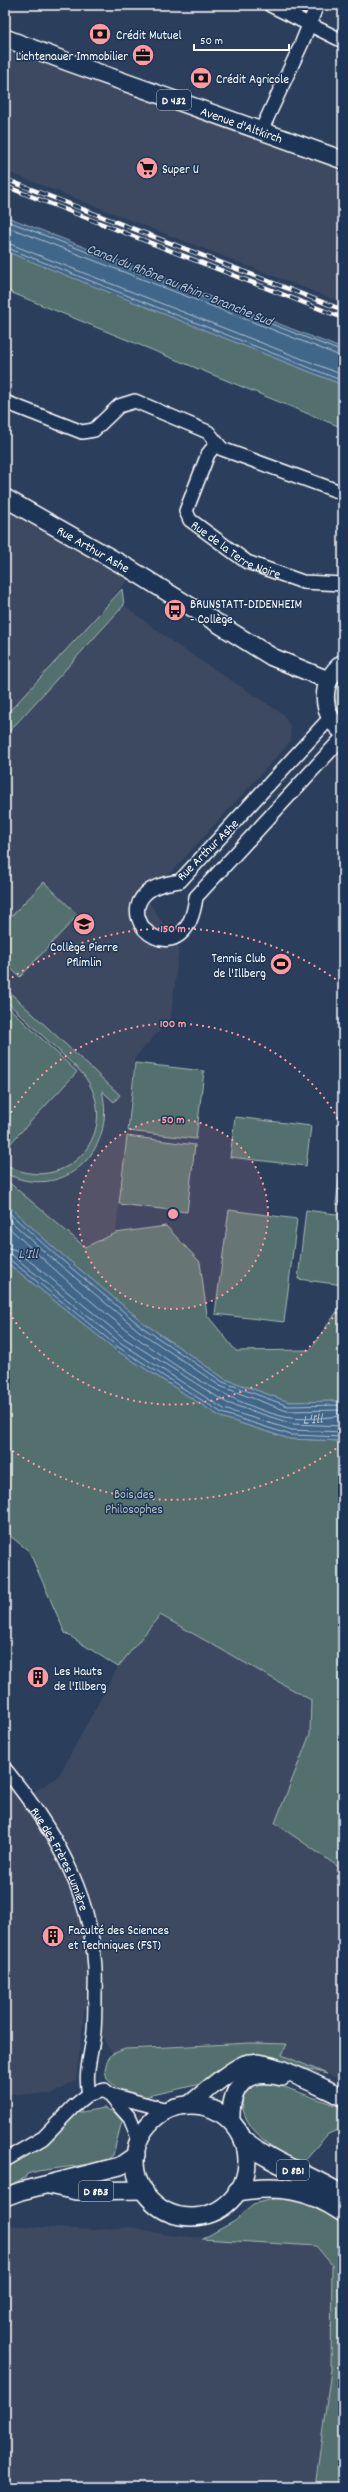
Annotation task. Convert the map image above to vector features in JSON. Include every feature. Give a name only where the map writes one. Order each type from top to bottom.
[{"type":"highway","name":"D 8B1","points":[[244,2141],[267,2157],[343,2196]]},
{"type":"highway","name":"D 8B1","points":[[238,2191],[274,2186],[298,2191],[343,2212]]},
{"type":"main road","name":"Avenue d'Altkirch","points":[[5,38],[343,160]]},
{"type":"main road","name":"Rue Arthur Ashe","points":[[5,498],[130,569],[272,657],[328,680]]},
{"type":"main road","points":[[343,663],[328,680],[324,700],[330,718],[343,732]]},
{"type":"main road","points":[[190,2104],[212,2108],[231,2120],[244,2141],[247,2164],[245,2175],[238,2191],[218,2210],[204,2215],[187,2216],[169,2212],[160,2206],[144,2190],[136,2167],[138,2147],[147,2127],[166,2110],[190,2104],[245,2064],[255,2062],[270,2065],[343,2097]]},
{"type":"main road","points":[[231,2120],[232,2098],[242,2083],[249,2077],[271,2074],[308,2082]]},
{"type":"main road","name":"D 8B3","points":[[5,2197],[21,2191],[120,2166],[138,2147]]},
{"type":"main road","name":"D 8B3","points":[[49,2185],[76,2191],[144,2190]]},
{"type":"street","points":[[270,5],[343,40]]},
{"type":"street","points":[[261,130],[302,45],[308,23],[317,5]]},
{"type":"street","points":[[5,402],[82,432],[94,430],[119,406],[135,402],[208,432],[216,444],[222,449],[343,494]]},
{"type":"street","name":"Rue de la Terre Noire","points":[[216,444],[208,454],[186,511],[190,520],[247,562],[303,582],[343,584]]},
{"type":"street","name":"Rue Arthur Ashe","points":[[330,718],[180,880],[156,886],[145,894],[138,905],[139,920],[144,931],[158,939],[174,938],[186,931],[193,916],[196,897],[343,737]]},
{"type":"street","name":"Rue des Frères Lumière","points":[[5,1768],[48,1826],[64,1853],[87,1918],[92,1938],[96,1988],[94,2031],[86,2079],[89,2094]]},
{"type":"street","points":[[108,2093],[130,2118],[138,2147]]},
{"type":"street","points":[[5,2160],[43,2138],[73,2107],[89,2094],[108,2093],[166,2110]]},
{"type":"shaded area","points":[[5,29],[343,163],[343,293],[340,302],[5,171]]},
{"type":"shaded area","points":[[5,485],[139,568],[5,716]]},
{"type":"shaded area","name":"Collège Pierre Pflimlin","points":[[124,605],[174,643],[283,714],[290,726],[291,741],[147,899],[179,948],[171,1018],[134,1059],[116,1233],[85,1247],[5,1179],[5,736]]},
{"type":"shaded area","points":[[159,1615],[311,1700],[310,1734],[275,1823],[343,1870],[343,2081],[281,2055],[287,2044],[251,2043],[134,2047],[112,2054],[85,2007],[76,2080],[52,2094],[5,2094],[5,1783],[20,1800],[58,1777],[118,1667]]},
{"type":"shaded area","points":[[5,2225],[94,2230],[131,2227],[168,2235],[316,2247],[332,2265],[331,2370],[315,2487],[5,2487]]},
{"type":"green space","points":[[5,250],[343,385],[343,428],[5,290]]},
{"type":"green space","points":[[122,589],[124,605],[5,736],[5,716]]},
{"type":"green space","points":[[343,676],[343,722],[335,704],[334,694],[338,682]]},
{"type":"green space","points":[[44,882],[78,915],[20,977],[5,963],[5,923]]},
{"type":"green space","points":[[5,988],[120,1095],[114,1102],[102,1091],[105,1113],[101,1133],[93,1151],[81,1166],[65,1176],[47,1181],[26,1181],[5,1173],[5,1164],[28,1173],[49,1173],[68,1166],[83,1153],[93,1136],[98,1116],[94,1094],[82,1073],[5,1000]]},
{"type":"green space","points":[[5,1004],[77,1072],[5,1149]]},
{"type":"green space","points":[[135,1063],[204,1071],[196,1139],[128,1131]]},
{"type":"green space","points":[[235,1117],[311,1126],[306,1166],[230,1157]]},
{"type":"green space","points":[[127,1136],[195,1145],[187,1212],[119,1204]]},
{"type":"green space","points":[[343,1148],[343,1205],[336,1204]]},
{"type":"green space","points":[[5,1179],[85,1247],[116,1233],[166,1226],[200,1262],[207,1315],[236,1351],[310,1350],[343,1303],[343,1401],[289,1402],[225,1379],[145,1324],[53,1247],[5,1203]]},
{"type":"green space","points":[[229,1210],[297,1219],[284,1322],[215,1314]]},
{"type":"green space","points":[[306,1210],[343,1215],[343,1285],[298,1279]]},
{"type":"green space","name":"Bois des Philosophes","points":[[5,1261],[116,1350],[221,1417],[290,1439],[343,1441],[343,1870],[275,1823],[310,1734],[311,1700],[160,1615],[118,1667],[65,1633],[29,1551],[5,1532]]},
{"type":"green space","points":[[251,2043],[287,2044],[282,2055],[327,2074],[269,2059],[209,2082],[144,2097],[118,2089],[107,2079],[105,2070],[107,2061],[112,2054],[125,2049]]},
{"type":"green space","points":[[273,2083],[343,2108],[343,2128],[328,2134],[301,2164],[269,2144],[251,2126],[245,2115],[242,2103],[244,2091],[253,2084]]},
{"type":"green space","points":[[104,2108],[114,2112],[122,2121],[113,2155],[105,2162],[38,2171],[27,2174],[25,2178],[5,2187],[5,2167],[53,2138],[76,2113]]},
{"type":"green space","points":[[278,2198],[296,2198],[343,2221],[343,2487],[315,2487],[331,2370],[332,2265],[316,2246],[202,2239],[235,2221],[253,2204]]},
{"type":"water","points":[[5,216],[343,349],[343,385],[5,251]]},
{"type":"water","name":"L'Ill","points":[[5,1203],[53,1247],[145,1324],[225,1379],[289,1402],[343,1401],[343,1441],[290,1439],[221,1417],[116,1350],[5,1261]]},
{"type":"railway","points":[[5,179],[343,310]]},
{"type":"railway","points":[[5,186],[343,318]]},
{"type":"place","name":"Crédit Mutuel","points":[[100,34]]},
{"type":"place","name":"Lichtenauer Immobilier","points":[[143,55]]},
{"type":"place","name":"Crédit Agricole","points":[[201,78]]},
{"type":"place","name":"Super U","points":[[147,168]]},
{"type":"place","name":"BRUNSTATT-DIDENHEIM - Collège","points":[[175,610]]},
{"type":"place","name":"Collège Pierre Pflimlin","points":[[84,924]]},
{"type":"place","name":"Tennis Club de l'Illberg","points":[[281,964]]},
{"type":"place","name":"Les Hauts de l'Illberg","points":[[38,1677]]},
{"type":"place","name":"Faculté des Sciences et Techniques (FST)","points":[[53,1936]]},
{"type":"water label","name":"Canal du Rhône au Rhin - Branche Sud","points":[[180,284]]}]
